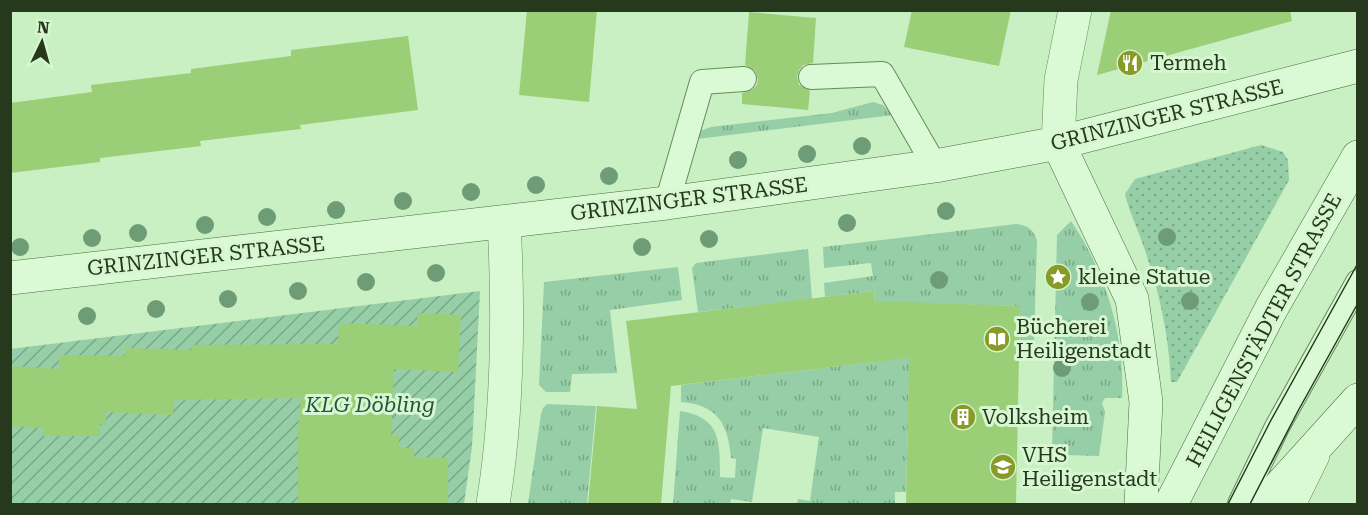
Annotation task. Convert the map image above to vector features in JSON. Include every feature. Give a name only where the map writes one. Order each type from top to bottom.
[{"type":"street","points":[[1075,10],[1061,80],[1058,143],[1131,300],[1146,402],[1140,504]]},
{"type":"street","name":"GRINZINGER STRASSE","points":[[10,278],[667,203],[935,166],[1058,143],[1358,66]]},
{"type":"street","name":"HEILIGENSTÄDTER STRASSE","points":[[1171,504],[1271,309],[1358,157]]},
{"type":"street","points":[[493,504],[500,463],[507,339],[504,222]]},
{"type":"street","points":[[1264,504],[1358,399]]},
{"type":"street","points":[[1289,504],[1318,443]]},
{"type":"lane","points":[[811,77],[882,74],[935,166]]},
{"type":"lane","points":[[667,203],[702,82],[744,79]]},
{"type":"lane","points":[[1240,504],[1277,428],[1358,282]]},
{"type":"green space","points":[[873,102],[883,105],[893,115],[697,139],[700,131],[711,127],[832,113]]},
{"type":"green space","points":[[1261,145],[1283,152],[1288,160],[1289,180],[1177,382],[1171,382],[1168,346],[1158,293],[1125,194],[1135,179]]},
{"type":"green space","points":[[1071,221],[1094,261],[1103,283],[1111,305],[1120,351],[1122,398],[1105,398],[1102,403],[1105,412],[1099,456],[1063,455],[1052,450],[1057,235]]},
{"type":"green space","points":[[1016,224],[1029,228],[1037,240],[1034,343],[1020,343],[1020,306],[911,303],[906,492],[895,492],[895,504],[797,504],[798,499],[810,501],[819,437],[763,428],[752,502],[731,499],[730,504],[673,504],[680,411],[693,414],[711,425],[720,453],[720,477],[735,478],[736,459],[731,458],[724,426],[719,418],[704,407],[681,402],[681,385],[882,361],[874,291],[825,297],[824,283],[873,276],[871,263],[824,268],[823,247]]},
{"type":"green space","points":[[808,249],[812,299],[698,312],[692,268],[696,263]]},
{"type":"green space","points":[[678,267],[682,300],[610,310],[617,373],[572,374],[570,392],[546,392],[539,385],[544,282]]},
{"type":"green space","name":"KLG Döbling","points":[[480,291],[472,447],[464,504],[11,504],[10,349]]},
{"type":"green space","points":[[547,404],[596,406],[587,504],[528,504],[541,414]]},
{"type":"building","points":[[527,10],[597,10],[589,102],[519,95]]},
{"type":"building","points":[[912,10],[1011,10],[999,66],[904,47]]},
{"type":"building","points":[[1111,10],[1290,10],[1292,21],[1097,75]]},
{"type":"building","points":[[749,12],[816,18],[813,63],[803,65],[797,77],[799,85],[810,91],[808,110],[742,104],[742,93],[752,90],[757,85],[758,79],[755,71],[745,65]]},
{"type":"building","points":[[408,36],[418,110],[300,125],[301,129],[200,141],[201,146],[100,158],[100,162],[10,173],[10,103],[92,92],[91,85],[191,73],[191,69],[291,56],[291,50]]},
{"type":"building","points":[[874,291],[875,301],[1020,306],[1016,504],[906,504],[909,358],[671,386],[661,504],[588,504],[597,406],[637,409],[626,321]]},
{"type":"building","points":[[417,313],[461,315],[458,372],[394,369],[391,436],[399,436],[399,447],[414,449],[414,457],[448,458],[448,504],[298,504],[298,432],[301,398],[174,400],[173,415],[106,412],[106,425],[100,424],[100,436],[43,436],[44,428],[10,426],[10,366],[59,369],[59,355],[125,356],[125,348],[191,350],[191,345],[338,344],[339,323],[417,326]]},
{"type":"tram line","points":[[1228,504],[1270,422],[1358,263]]},
{"type":"tram line","points":[[1250,504],[1358,303]]},
{"type":"place","name":"Termeh","points":[[1130,63]]},
{"type":"place","name":"kleine Statue","points":[[1058,277]]},
{"type":"place","name":"Bücherei Heiligenstadt","points":[[997,339]]},
{"type":"place","name":"Volksheim","points":[[963,417]]},
{"type":"place","name":"VHS Heiligenstadt","points":[[1003,467]]}]
